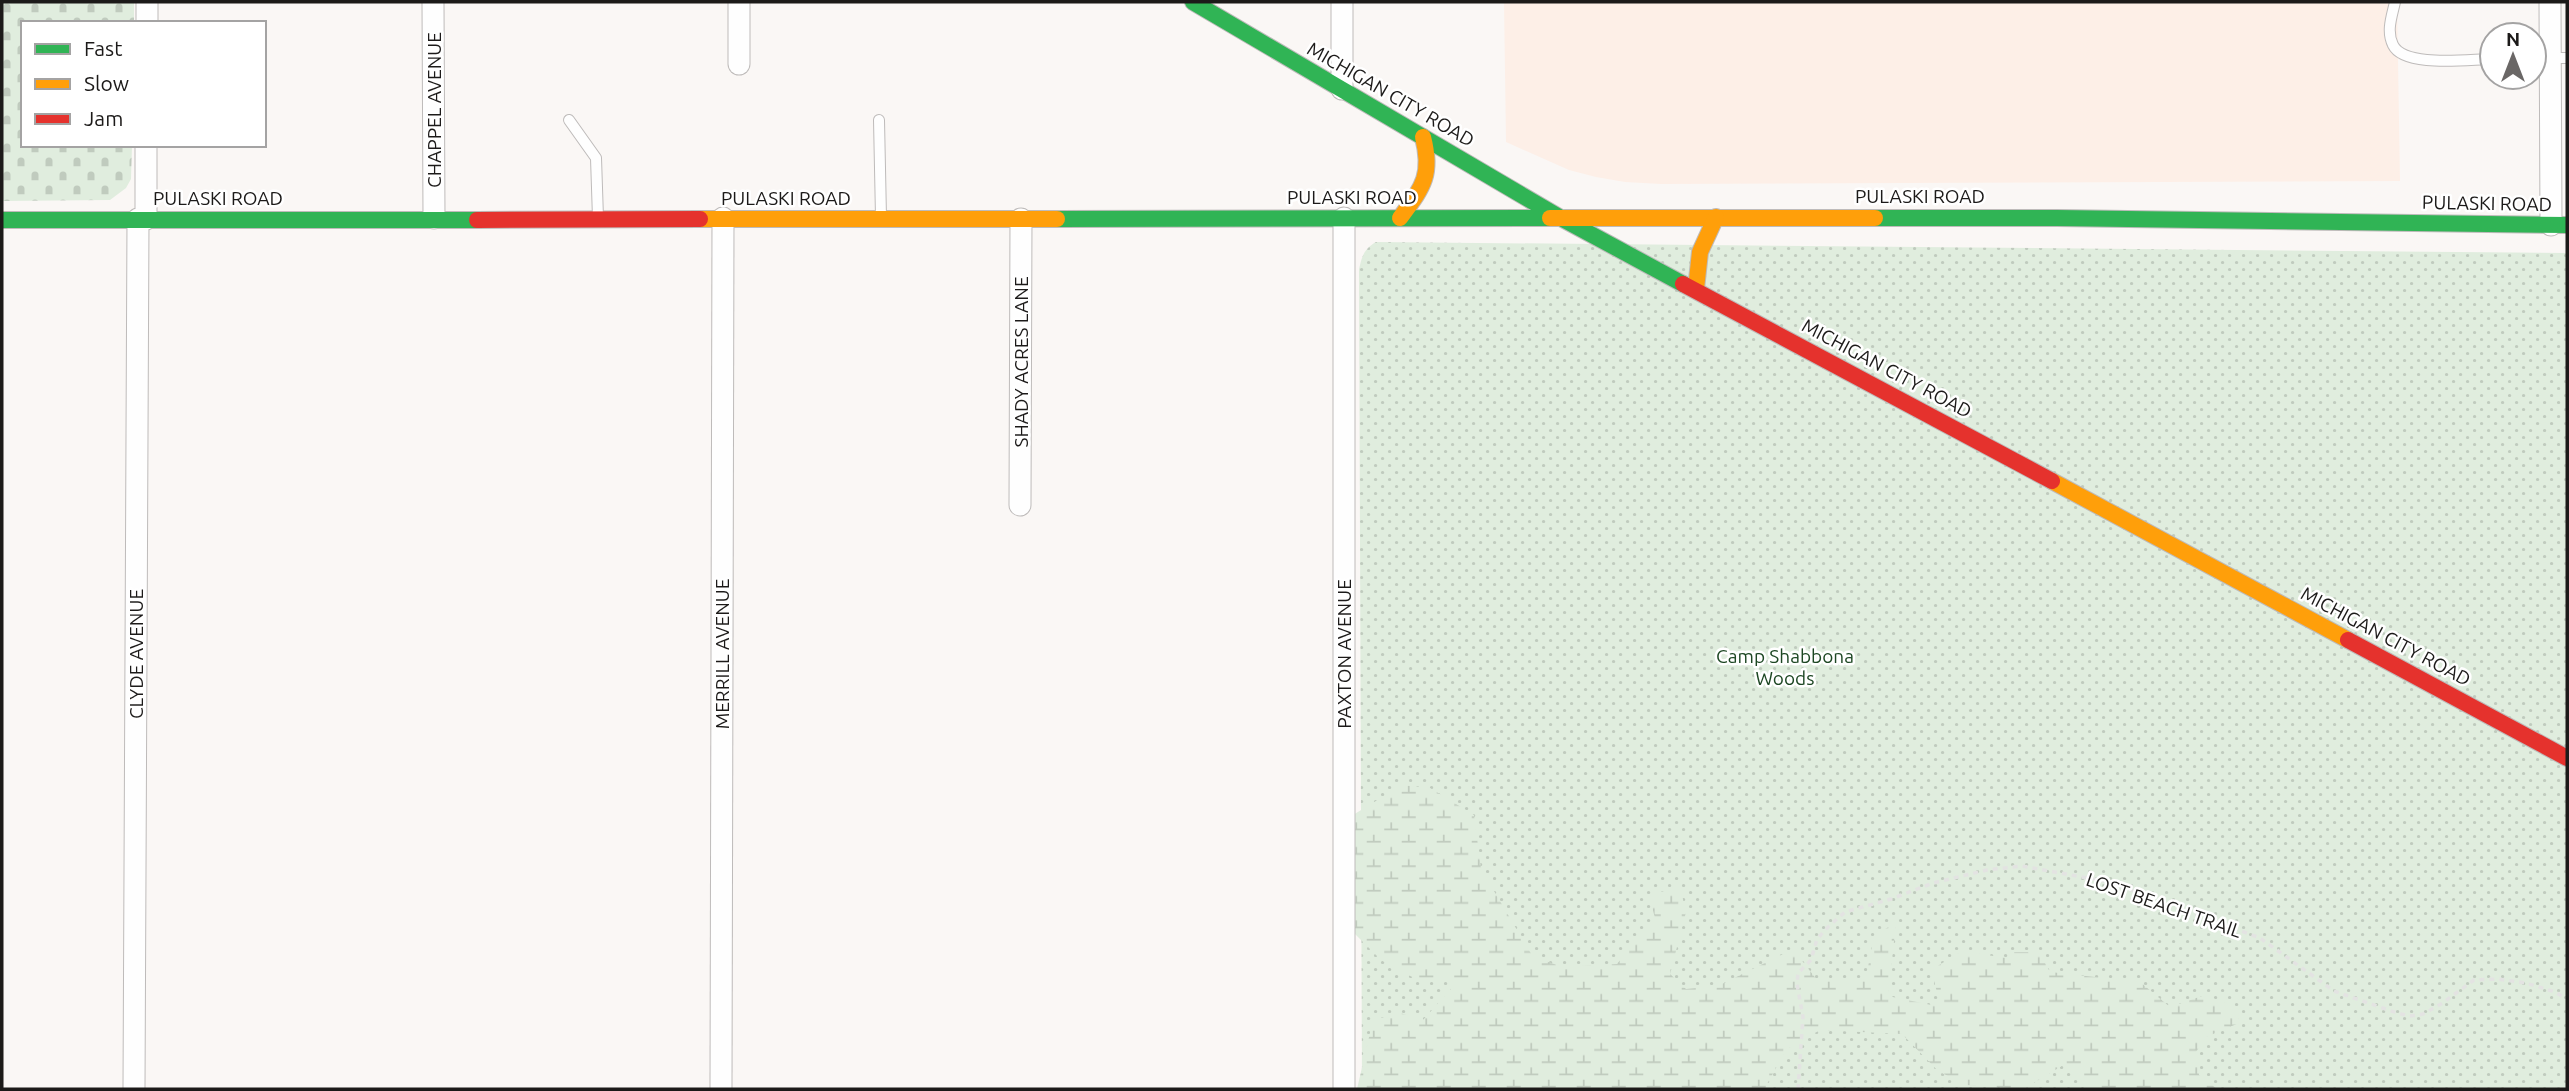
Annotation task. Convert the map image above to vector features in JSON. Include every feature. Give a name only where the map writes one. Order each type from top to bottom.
[{"type":"street","points":[[147,2],[147,21]]},
{"type":"street","name":"CHAPPEL AVENUE","points":[[433,2],[435,218]]},
{"type":"street","points":[[739,2],[739,64]]},
{"type":"street","name":"MICHIGAN CITY ROAD","points":[[1193,2],[1559,217],[2567,758]]},
{"type":"street","points":[[1342,2],[1342,89]]},
{"type":"street","points":[[2550,2],[2559,225]]},
{"type":"street","points":[[1400,218],[1429,173],[1429,157],[1423,137]]},
{"type":"street","name":"CLYDE AVENUE","points":[[134,1089],[142,219],[146,147]]},
{"type":"street","points":[[1696,289],[1697,259],[1703,237],[1716,217]]},
{"type":"street","name":"PULASKI ROAD","points":[[2,220],[1716,217],[2057,218],[2559,225]]},
{"type":"street","name":"MERRILL AVENUE","points":[[721,1089],[723,218]]},
{"type":"street","name":"PAXTON AVENUE","points":[[1344,218],[1344,1089]]},
{"type":"street","name":"SHADY ACRES LANE","points":[[1020,505],[1021,219]]},
{"type":"lane","points":[[2395,2],[2389,33],[2399,53],[2409,58],[2426,60],[2478,59]]},
{"type":"lane","points":[[569,120],[596,158],[598,218]]},
{"type":"lane","points":[[879,120],[881,220]]},
{"type":"path","name":"LOST BEACH TRAIL","points":[[1798,1089],[1802,1017],[1798,974],[1811,960],[1817,939],[1845,912],[1933,883],[1987,870],[2022,866],[2109,882],[2260,938],[2334,991],[2410,1016],[2423,1014],[2441,1004],[2474,980],[2498,979],[2526,983],[2567,999]]},
{"type":"shaded area","points":[[1504,2],[2397,2],[2400,181],[1661,184],[1596,177],[1569,170],[1506,142]]},
{"type":"green space","points":[[2,2],[134,2],[134,21],[21,21],[21,147],[132,147],[131,179],[126,188],[110,200],[2,201]]},
{"type":"green space","name":"Camp Shabbona Woods","points":[[1376,242],[2567,253],[2567,1089],[1362,1089],[1359,269],[1364,253]]},
{"type":"green space","points":[[1402,785],[1430,788],[1474,815],[1481,869],[1533,957],[1563,967],[1617,964],[1655,918],[1649,895],[1680,887],[1686,912],[1670,974],[1686,989],[1718,986],[1793,949],[1817,980],[1866,978],[1874,935],[1896,923],[1888,996],[1941,1007],[1931,970],[1962,951],[2012,959],[2014,952],[2039,952],[2050,972],[2140,982],[2170,1007],[2205,995],[2238,1008],[2239,1023],[2206,1037],[2196,1052],[2199,1075],[2217,1089],[2085,1089],[2065,1064],[2024,1089],[1966,1085],[1938,1071],[1902,1034],[1820,1030],[1786,1050],[1767,1084],[1769,1089],[1357,1089],[1373,1020],[1400,1013],[1423,1020],[1457,982],[1414,978],[1381,960],[1353,932],[1353,815]]},
{"type":"traffic: fast","points":[[1193,2],[1559,217],[1683,284]]},
{"type":"traffic: fast","points":[[1057,219],[1550,218]]},
{"type":"traffic: fast","points":[[1875,218],[2567,225]]},
{"type":"traffic: fast","points":[[2,220],[477,220]]},
{"type":"traffic: slow","points":[[1400,218],[1420,189],[1426,172],[1423,137]]},
{"type":"traffic: slow","points":[[1696,289],[1700,252],[1716,217]]},
{"type":"traffic: slow","points":[[1550,218],[1875,218]]},
{"type":"traffic: slow","points":[[700,219],[1057,219]]},
{"type":"traffic: slow","points":[[2052,481],[2348,640]]},
{"type":"traffic: jam","points":[[477,220],[700,219]]},
{"type":"traffic: jam","points":[[1683,284],[2052,481]]},
{"type":"traffic: jam","points":[[2348,640],[2567,758]]}]
